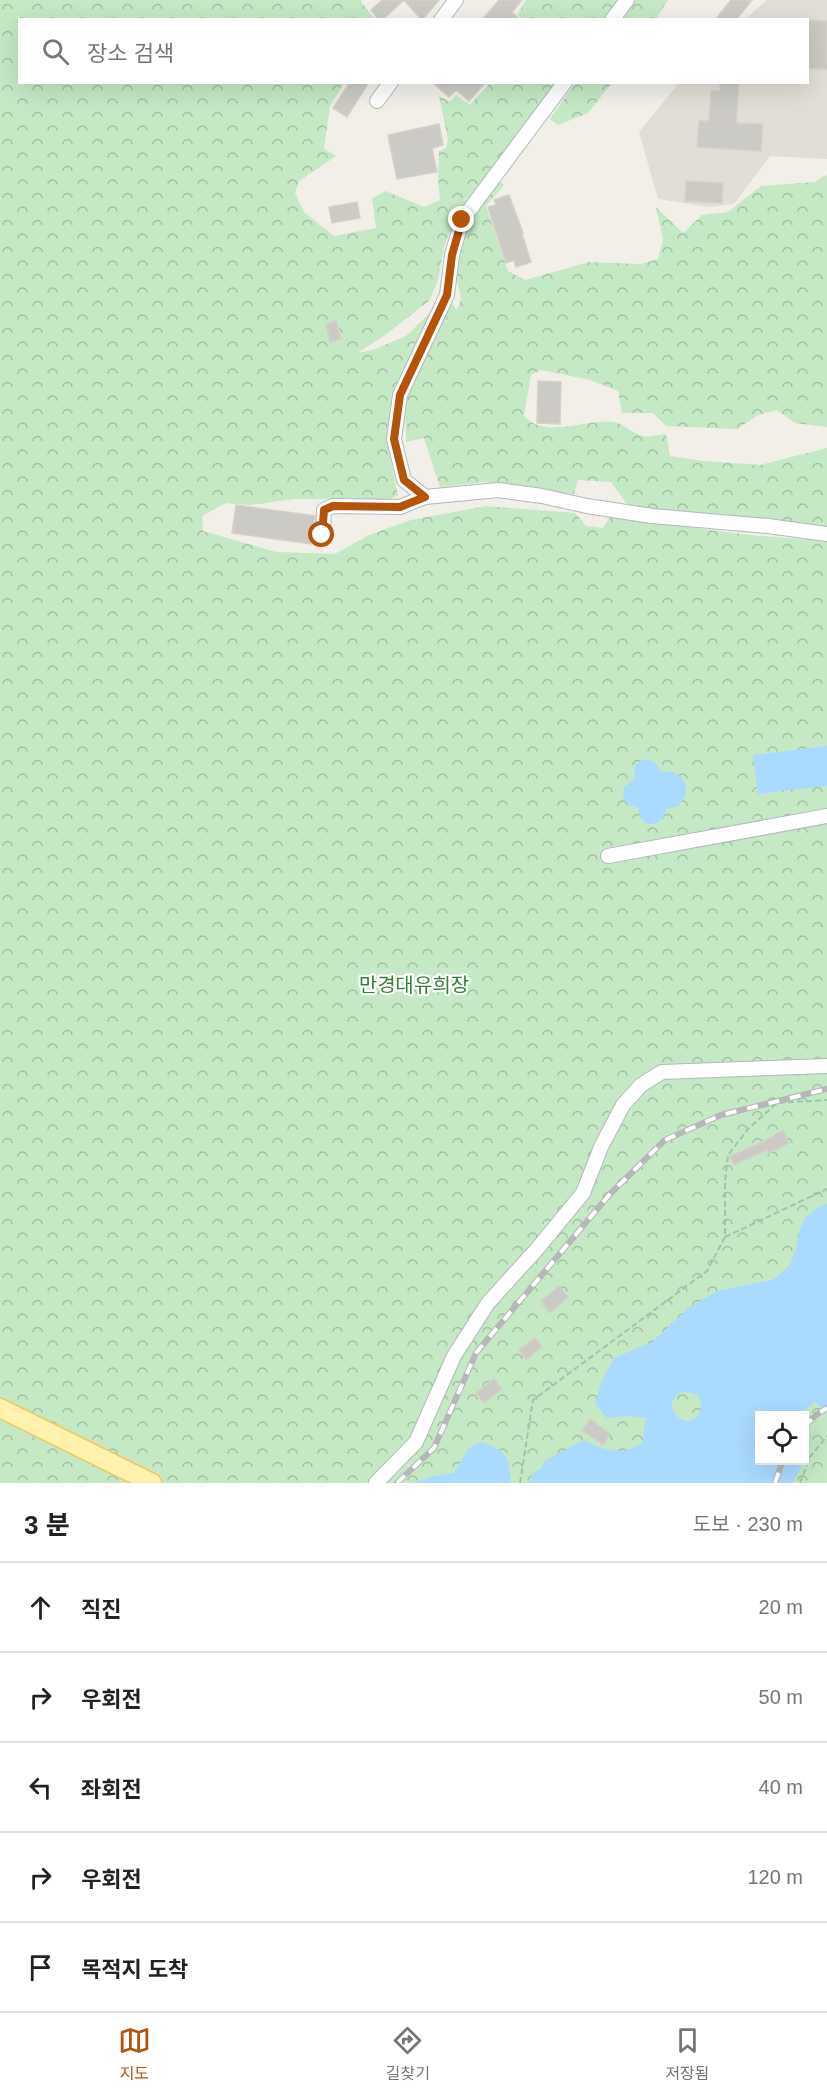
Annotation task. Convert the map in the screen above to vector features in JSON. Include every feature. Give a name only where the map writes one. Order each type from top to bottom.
[{"type":"main road","points":[[0,1408],[152,1483]]},
{"type":"street","points":[[442,18],[456,0]]},
{"type":"street","points":[[614,18],[627,0]]},
{"type":"street","points":[[377,101],[390,84]]},
{"type":"street","points":[[425,497],[404,480],[394,439],[400,395],[447,295],[452,255],[462,220],[564,84]]},
{"type":"street","points":[[322,535],[324,510],[333,506],[400,507],[425,497],[498,490],[652,516],[768,526],[827,534]]},
{"type":"street","points":[[608,856],[827,816]]},
{"type":"street","points":[[376,1483],[416,1442],[454,1356],[488,1302],[537,1249],[583,1193],[601,1147],[623,1105],[641,1085],[662,1072],[827,1066]]},
{"type":"path","points":[[520,1483],[533,1400],[707,1271],[725,1237],[725,1181],[728,1155],[748,1129],[777,1103],[827,1100]]},
{"type":"path","points":[[725,1237],[827,1189]]},
{"type":"path","points":[[800,1483],[810,1457],[827,1436]]},
{"type":"shaded area","points":[[767,0],[827,0],[827,159],[770,156],[734,204],[709,207],[658,199],[639,132],[678,84],[809,84],[809,18],[746,18]]},
{"type":"green space","name":"만경대유희장","points":[[0,0],[362,0],[361,2],[374,18],[18,18],[18,84],[343,84],[330,106],[324,149],[336,156],[299,181],[295,193],[304,212],[334,236],[376,228],[372,198],[386,191],[424,207],[440,200],[439,151],[446,148],[448,140],[439,96],[450,102],[456,95],[470,105],[489,84],[557,84],[480,188],[456,214],[444,247],[438,280],[430,300],[384,336],[357,353],[373,350],[406,336],[435,308],[392,395],[387,443],[398,495],[384,503],[345,499],[294,499],[250,505],[226,503],[202,516],[203,531],[276,552],[335,554],[369,535],[411,520],[486,506],[575,513],[586,526],[603,528],[610,517],[749,535],[827,541],[827,1483],[0,1483]]},
{"type":"green space","points":[[526,0],[619,0],[606,18],[521,18],[517,15]]},
{"type":"green space","points":[[636,0],[668,0],[657,18],[622,18]]},
{"type":"green space","points":[[574,84],[611,84],[588,113],[558,125],[550,119]]},
{"type":"green space","points":[[827,174],[827,427],[795,423],[777,410],[758,415],[737,429],[666,426],[653,413],[622,413],[618,391],[590,380],[541,370],[531,375],[524,416],[533,423],[543,426],[614,422],[643,436],[666,434],[670,456],[704,461],[760,465],[827,448],[827,527],[629,507],[611,482],[578,480],[574,494],[485,482],[440,487],[424,438],[406,442],[405,406],[415,374],[438,331],[450,302],[457,310],[461,299],[455,271],[462,234],[474,211],[500,181],[504,185],[486,206],[508,271],[525,280],[589,262],[641,264],[658,259],[663,239],[656,207],[683,233],[702,215],[728,212],[761,186],[815,182]]},
{"type":"water","points":[[827,746],[827,786],[758,794],[753,755]]},
{"type":"water","points":[[645,759],[655,762],[661,772],[679,775],[686,788],[686,795],[682,802],[676,807],[666,809],[663,819],[655,824],[643,820],[639,808],[628,805],[623,797],[624,787],[635,779],[636,764]]},
{"type":"water","points":[[827,1203],[827,1413],[815,1402],[803,1411],[755,1411],[755,1465],[802,1465],[793,1483],[526,1483],[531,1480],[533,1473],[541,1469],[544,1461],[583,1440],[598,1447],[619,1451],[642,1443],[646,1418],[625,1416],[607,1418],[595,1404],[601,1383],[614,1358],[652,1342],[688,1308],[717,1291],[772,1280],[778,1276],[792,1260],[801,1227],[808,1215]],"holes":[[[685,1391],[698,1395],[701,1403],[698,1416],[687,1421],[675,1414],[671,1404],[678,1393]]]},
{"type":"water","points":[[482,1442],[502,1452],[505,1456],[508,1461],[511,1483],[413,1483],[433,1476],[454,1473],[469,1448]]},
{"type":"building","points":[[382,0],[404,0],[384,18],[377,18],[371,10]]},
{"type":"building","points":[[404,0],[439,0],[424,18],[420,18]]},
{"type":"building","points":[[499,0],[522,0],[512,12],[518,18],[484,18]]},
{"type":"building","points":[[731,0],[752,0],[738,18],[717,18]]},
{"type":"building","points":[[809,20],[827,21],[827,69],[809,68]]},
{"type":"building","points":[[349,84],[368,84],[347,117],[333,108]]},
{"type":"building","points":[[434,84],[484,84],[469,101],[456,90],[449,97]]},
{"type":"building","points":[[720,84],[739,84],[736,123],[763,124],[761,151],[697,147],[699,121],[709,121],[711,91],[720,91]]},
{"type":"building","points":[[439,124],[443,145],[432,148],[437,172],[397,179],[388,135]]},
{"type":"building","points":[[686,181],[723,183],[722,203],[685,201]]},
{"type":"building","points":[[509,195],[531,262],[516,267],[514,260],[506,263],[488,207],[496,205],[494,200]]},
{"type":"building","points":[[357,202],[360,218],[332,223],[329,207]]},
{"type":"building","points":[[336,321],[341,339],[330,342],[326,324]]},
{"type":"building","points":[[538,381],[561,382],[560,424],[537,423]]},
{"type":"building","points":[[236,505],[315,516],[311,544],[232,533]]},
{"type":"building","points":[[783,1130],[789,1143],[769,1153],[767,1150],[734,1165],[730,1156],[763,1142]]},
{"type":"building","points":[[559,1286],[568,1297],[550,1313],[541,1301]]},
{"type":"building","points":[[535,1338],[542,1347],[526,1360],[519,1350]]},
{"type":"building","points":[[494,1379],[502,1389],[484,1403],[476,1393]]},
{"type":"building","points":[[590,1419],[610,1434],[603,1445],[582,1430]]},
{"type":"railway","points":[[397,1483],[434,1448],[476,1353],[610,1194],[665,1140],[721,1115],[827,1089]]},
{"type":"railway","points":[[809,1422],[827,1408]]},
{"type":"railway","points":[[775,1483],[781,1465]]},
{"type":"route","points":[[322,535],[324,510],[333,506],[400,507],[425,497],[404,480],[394,439],[400,395],[447,295],[452,255],[462,220]]}]
